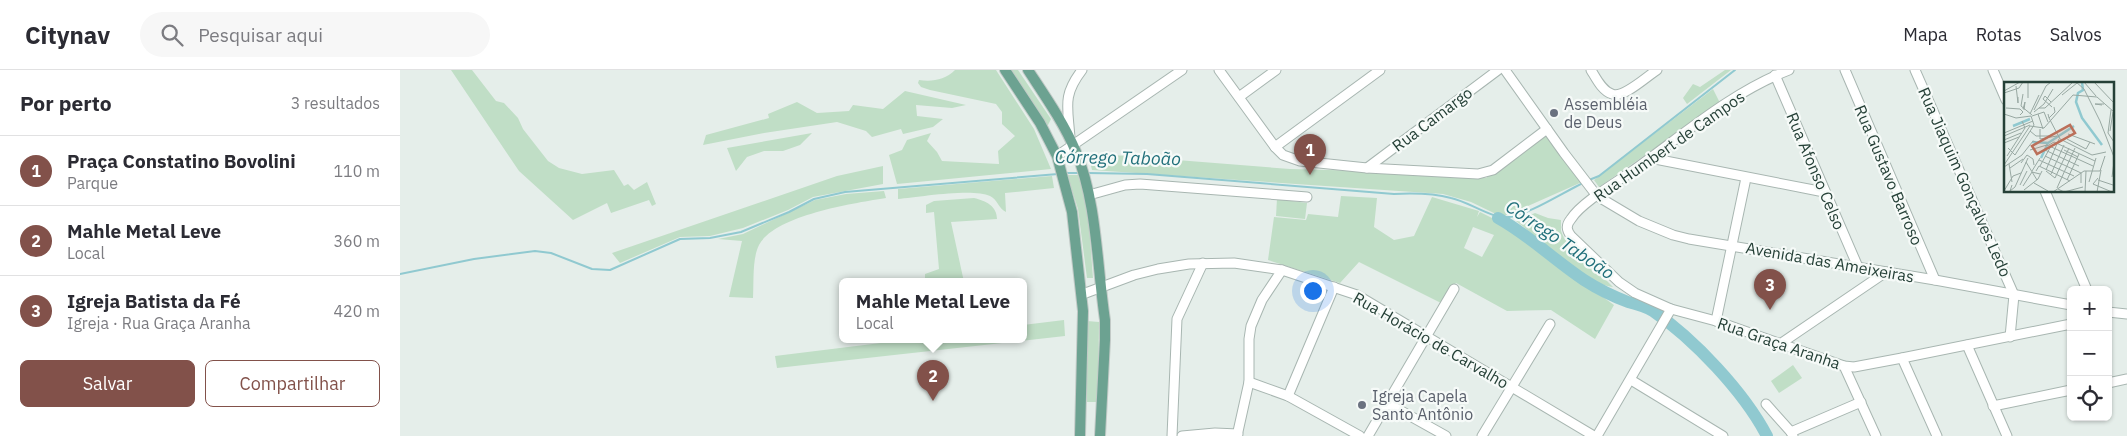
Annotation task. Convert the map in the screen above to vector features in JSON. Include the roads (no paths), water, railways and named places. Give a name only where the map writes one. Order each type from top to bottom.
[{"type":"main road","points":[[1005,70],[1040,123],[1057,156],[1072,212],[1083,294],[1080,436]]},
{"type":"main road","points":[[1028,70],[1072,142],[1081,164],[1089,195],[1106,340],[1100,436]]},
{"type":"street","points":[[1072,142],[1067,102],[1068,94],[1082,70]]},
{"type":"street","points":[[1057,156],[1072,142],[1182,70]]},
{"type":"street","points":[[1219,70],[1275,147],[1283,155],[1300,161],[1367,168],[1478,174],[1493,170],[1547,129]]},
{"type":"street","points":[[1239,97],[1276,70]]},
{"type":"street","points":[[1275,147],[1380,70]]},
{"type":"street","name":"Rua Camargo","points":[[1367,168],[1498,70]]},
{"type":"street","points":[[1506,70],[1564,153],[1594,192]]},
{"type":"street","points":[[1591,70],[1607,92],[1616,95],[1624,93],[1657,70]]},
{"type":"street","name":"Rua Humbert de Campos","points":[[1571,236],[1567,231],[1567,225],[1594,192],[1650,158],[1728,101],[1789,70]]},
{"type":"street","name":"Rua Gustavo Barroso","points":[[1844,70],[1935,280]]},
{"type":"street","name":"Rua Jiaquim Gonçalves Ledo","points":[[1915,70],[2014,294]]},
{"type":"street","points":[[1993,70],[2004,95]]},
{"type":"street","name":"Rua Afonso Celso","points":[[1776,75],[1824,192],[1858,267]]},
{"type":"street","points":[[1650,158],[1824,192]]},
{"type":"street","points":[[1716,322],[1746,178]]},
{"type":"street","points":[[1089,195],[1125,185],[1140,184],[1306,197]]},
{"type":"street","name":"Avenida das Ameixeiras","points":[[1594,192],[1639,221],[1689,239],[1733,245],[2067,304]]},
{"type":"street","points":[[2045,192],[2085,286]]},
{"type":"street","name":"Rua Graça Aranha","points":[[1571,236],[1627,289],[1670,310],[1716,322],[1844,366],[1902,358],[2067,325]]},
{"type":"street","points":[[1172,436],[1176,319],[1203,263]]},
{"type":"street","name":"Rua Horácio de Carvalho","points":[[1083,294],[1100,286],[1158,269],[1203,263],[1250,265],[1282,270],[1357,295],[1596,436]]},
{"type":"street","points":[[1182,436],[1216,433],[1238,435],[1249,382],[1249,339],[1251,326],[1262,300],[1282,270]]},
{"type":"street","points":[[1780,344],[1886,272]]},
{"type":"street","points":[[1288,396],[1334,287]]},
{"type":"street","points":[[1368,436],[1454,289]]},
{"type":"street","points":[[2010,337],[2014,294]]},
{"type":"street","points":[[1596,436],[1631,380],[1670,310]]},
{"type":"street","points":[[2112,312],[2127,314]]},
{"type":"street","points":[[1482,436],[1550,324]]},
{"type":"street","points":[[1967,345],[2007,436]]},
{"type":"street","points":[[1902,358],[1937,436]]},
{"type":"street","points":[[1844,366],[1876,436]]},
{"type":"street","points":[[2112,382],[2127,379]]},
{"type":"street","points":[[1631,380],[1723,436]]},
{"type":"street","points":[[1249,382],[1288,396],[1360,436]]},
{"type":"street","points":[[1993,406],[2067,391]]},
{"type":"street","points":[[1387,402],[1446,436]]},
{"type":"street","points":[[1766,404],[1792,434],[1861,402]]},
{"type":"waterway","points":[[1589,180],[1599,176],[1735,70]]},
{"type":"waterway","name":"Córrego Taboão","points":[[1066,173],[1081,173]]},
{"type":"waterway","name":"Córrego Taboão","points":[[1088,173],[1147,174],[1394,194],[1430,194],[1458,200],[1502,217],[1526,212],[1583,183]]},
{"type":"waterway","name":"Córrego Taboão","points":[[400,274],[474,259],[535,251],[551,253],[592,269],[610,270],[680,239],[710,238],[741,232],[789,212],[814,199],[845,192],[1058,174]]},
{"type":"waterway","name":"Córrego Taboão","points":[[1498,218],[1589,283],[1616,297],[1653,311],[1669,323],[1701,351],[1732,384],[1767,436]]},
{"type":"place","name":"Assembléia de Deus","points":[[1554,113]]},
{"type":"place","name":"Praça Constatino Bovolini","points":[[1310,175]]},
{"type":"place","name":"Igreja Batista da Fé","points":[[1770,310]]},
{"type":"place","name":"Mahle Metal Leve","points":[[933,401]]},
{"type":"place","name":"Igreja Capela Santo Antônio","points":[[1362,405]]}]
